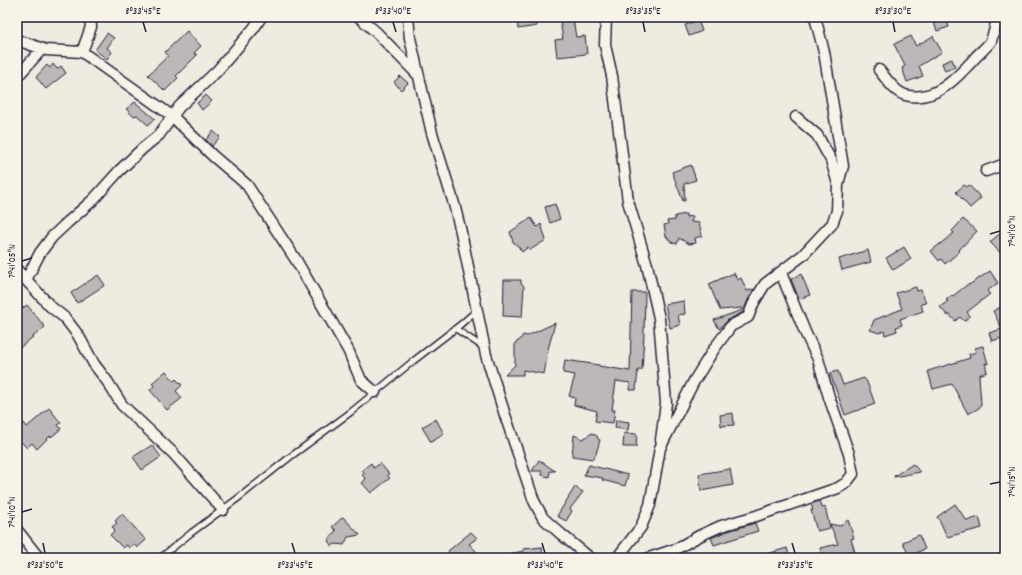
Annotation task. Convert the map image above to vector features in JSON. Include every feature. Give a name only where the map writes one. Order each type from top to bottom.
[{"type":"street","points":[[82,52],[91,27],[90,17]]},
{"type":"street","points":[[26,280],[40,253],[52,237],[93,200],[136,154],[159,135],[179,107],[217,71],[254,28],[261,17]]},
{"type":"street","points":[[359,17],[376,32],[419,76]]},
{"type":"street","points":[[408,17],[410,38],[432,133],[461,232],[484,347],[505,415],[534,500],[543,518],[590,558]]},
{"type":"street","points":[[606,17],[605,45],[612,76],[628,201],[647,265],[659,318],[666,403],[650,505],[640,527],[617,558]]},
{"type":"street","points":[[660,448],[694,381],[714,349],[731,326],[748,316],[754,302],[765,284],[803,255],[832,224],[837,211],[838,184],[844,166],[824,52],[815,17]]},
{"type":"street","points":[[879,70],[890,85],[904,95],[916,96],[930,94],[957,78],[990,42],[996,26],[997,17]]},
{"type":"street","points":[[17,40],[42,49],[82,52],[172,116],[213,156],[247,185],[296,260],[344,343],[360,380],[375,392]]},
{"type":"street","points":[[17,77],[42,49]]},
{"type":"street","points":[[796,117],[817,135],[831,160],[838,184]]},
{"type":"street","points":[[986,171],[1005,164]]},
{"type":"street","points":[[17,270],[51,307],[65,318],[78,335],[94,364],[108,381],[122,405],[174,453],[223,510]]},
{"type":"street","points":[[649,558],[676,549],[721,526],[756,516],[838,488],[846,483],[853,474],[849,454],[829,397],[818,359],[805,332],[781,273]]},
{"type":"street","points":[[17,532],[39,558]]},
{"type":"lane","points":[[160,558],[290,457],[352,412],[412,362],[456,329],[477,310]]},
{"type":"lane","points":[[456,329],[484,347]]},
{"type":"building","points":[[517,17],[536,17],[537,26],[518,29]]},
{"type":"building","points":[[946,18],[949,27],[937,31],[934,23]]},
{"type":"building","points":[[573,19],[576,37],[585,36],[587,54],[557,57],[555,40],[563,39],[560,21]]},
{"type":"building","points":[[698,20],[702,31],[689,36],[685,25]]},
{"type":"building","points":[[187,31],[201,46],[194,53],[197,55],[176,76],[178,78],[165,91],[148,75],[168,56],[165,52]]},
{"type":"building","points":[[107,33],[114,38],[107,48],[112,52],[107,59],[95,50]]},
{"type":"building","points":[[911,36],[916,46],[933,36],[942,52],[919,66],[923,76],[907,82],[902,68],[905,66],[894,44]]},
{"type":"building","points":[[952,59],[955,67],[945,71],[942,63]]},
{"type":"building","points":[[53,64],[57,69],[61,66],[66,73],[46,89],[36,77],[47,65],[50,68]]},
{"type":"building","points":[[400,76],[408,83],[401,90],[394,82]]},
{"type":"building","points":[[206,95],[212,101],[202,110],[197,103]]},
{"type":"building","points":[[135,102],[155,119],[148,125],[137,115],[133,116],[126,109]]},
{"type":"building","points":[[213,131],[220,137],[212,146],[206,140]]},
{"type":"building","points":[[691,165],[696,180],[684,184],[685,201],[683,201],[672,172]]},
{"type":"building","points":[[964,185],[967,187],[969,185],[981,198],[970,208],[956,192]]},
{"type":"building","points":[[555,204],[560,219],[550,223],[545,207]]},
{"type":"building","points":[[686,214],[686,217],[693,216],[691,222],[699,223],[702,236],[695,238],[696,243],[689,244],[679,238],[677,244],[671,242],[666,236],[664,225],[668,224],[667,221],[675,220],[675,216]]},
{"type":"building","points":[[531,218],[537,227],[541,224],[546,240],[530,250],[528,247],[522,252],[513,242],[510,232]]},
{"type":"building","points":[[963,219],[977,231],[959,250],[960,251],[945,264],[941,259],[939,261],[931,251],[954,233],[952,231]]},
{"type":"building","points":[[1003,231],[1005,237],[1005,258],[990,242]]},
{"type":"building","points":[[904,247],[911,259],[893,270],[886,258]]},
{"type":"building","points":[[868,250],[871,262],[842,270],[839,259]]},
{"type":"building","points":[[990,271],[998,283],[987,291],[990,294],[967,312],[970,316],[964,321],[960,317],[955,321],[940,307],[948,301],[946,300],[952,295],[953,296],[968,284],[969,285]]},
{"type":"building","points":[[734,273],[737,280],[741,278],[747,291],[754,289],[743,312],[728,320],[719,329],[714,320],[742,310],[742,308],[720,310],[709,284]]},
{"type":"building","points":[[801,274],[810,295],[799,299],[791,279]]},
{"type":"building","points":[[98,275],[105,285],[77,303],[71,293]]},
{"type":"building","points":[[504,280],[521,280],[521,283],[524,286],[522,317],[503,316]]},
{"type":"building","points":[[916,287],[917,291],[921,290],[926,303],[921,304],[923,311],[900,319],[902,325],[896,327],[897,331],[885,335],[884,331],[879,333],[870,330],[874,320],[902,309],[896,293]]},
{"type":"building","points":[[632,292],[645,292],[642,370],[638,370],[636,390],[630,390],[630,383],[616,381],[612,410],[615,410],[613,423],[595,421],[597,411],[574,405],[575,398],[569,396],[575,375],[563,373],[565,360],[630,371]]},
{"type":"building","points":[[684,301],[685,314],[678,315],[680,325],[670,328],[665,304]]},
{"type":"building","points":[[27,305],[45,327],[17,350],[17,312]]},
{"type":"building","points":[[1005,305],[1005,337],[992,341],[989,333],[1002,329],[993,311]]},
{"type":"building","points":[[555,323],[546,357],[544,374],[523,370],[523,375],[505,375],[515,365],[515,343],[520,340],[523,335],[527,336]]},
{"type":"building","points":[[983,346],[988,364],[985,363],[987,372],[979,375],[981,404],[979,408],[968,414],[952,384],[933,389],[928,371],[970,358],[969,354],[976,352],[975,348]]},
{"type":"building","points":[[166,371],[174,381],[176,379],[182,385],[176,391],[182,398],[167,410],[150,390],[154,386],[152,383]]},
{"type":"building","points":[[838,371],[843,385],[864,378],[867,382],[875,404],[845,415],[830,373]]},
{"type":"building","points":[[49,408],[61,423],[58,425],[61,429],[51,437],[50,436],[37,449],[32,443],[27,448],[17,438],[17,429],[24,423],[27,427]]},
{"type":"building","points":[[733,413],[734,425],[721,426],[720,415]]},
{"type":"building","points":[[436,419],[444,434],[431,442],[422,427]]},
{"type":"building","points":[[616,420],[629,422],[628,430],[615,428]]},
{"type":"building","points":[[592,433],[600,440],[593,459],[572,456],[574,435],[583,439]]},
{"type":"building","points":[[624,433],[637,434],[636,447],[623,447]]},
{"type":"building","points":[[152,445],[161,457],[142,470],[133,457]]},
{"type":"building","points":[[539,460],[555,471],[550,471],[549,477],[542,475],[542,471],[532,471]]},
{"type":"building","points":[[371,463],[374,468],[380,463],[389,474],[387,475],[390,478],[371,493],[362,483],[366,479],[362,475],[365,473],[362,470]]},
{"type":"building","points":[[913,464],[920,472],[894,477],[894,476]]},
{"type":"building","points":[[589,465],[628,475],[625,486],[602,480],[603,478],[584,475]]},
{"type":"building","points":[[730,469],[733,485],[701,491],[699,474]]},
{"type":"building","points":[[575,487],[583,492],[570,509],[572,511],[566,521],[557,516]]},
{"type":"building","points":[[819,501],[822,508],[825,507],[830,528],[817,531],[811,510],[813,510],[811,504]]},
{"type":"building","points":[[955,504],[967,521],[979,517],[982,528],[947,537],[937,517]]},
{"type":"building","points":[[122,514],[146,540],[137,548],[134,544],[129,548],[127,545],[123,548],[110,535],[115,530],[112,527],[117,523],[115,521]]},
{"type":"building","points":[[343,517],[360,535],[348,537],[344,545],[335,544],[332,546],[328,541],[336,530],[332,527]]},
{"type":"building","points":[[848,520],[854,538],[851,539],[856,556],[848,558],[822,558],[820,548],[838,544],[830,524],[840,526]]},
{"type":"building","points":[[755,523],[758,531],[714,545],[711,538]]},
{"type":"building","points":[[471,532],[477,538],[469,544],[483,558],[463,558],[458,553],[453,557],[448,551]]},
{"type":"building","points":[[919,535],[925,549],[909,556],[903,542]]},
{"type":"building","points":[[542,547],[543,558],[508,558],[508,554],[524,551],[523,549]]},
{"type":"building","points":[[787,548],[790,558],[761,558],[760,556]]}]
